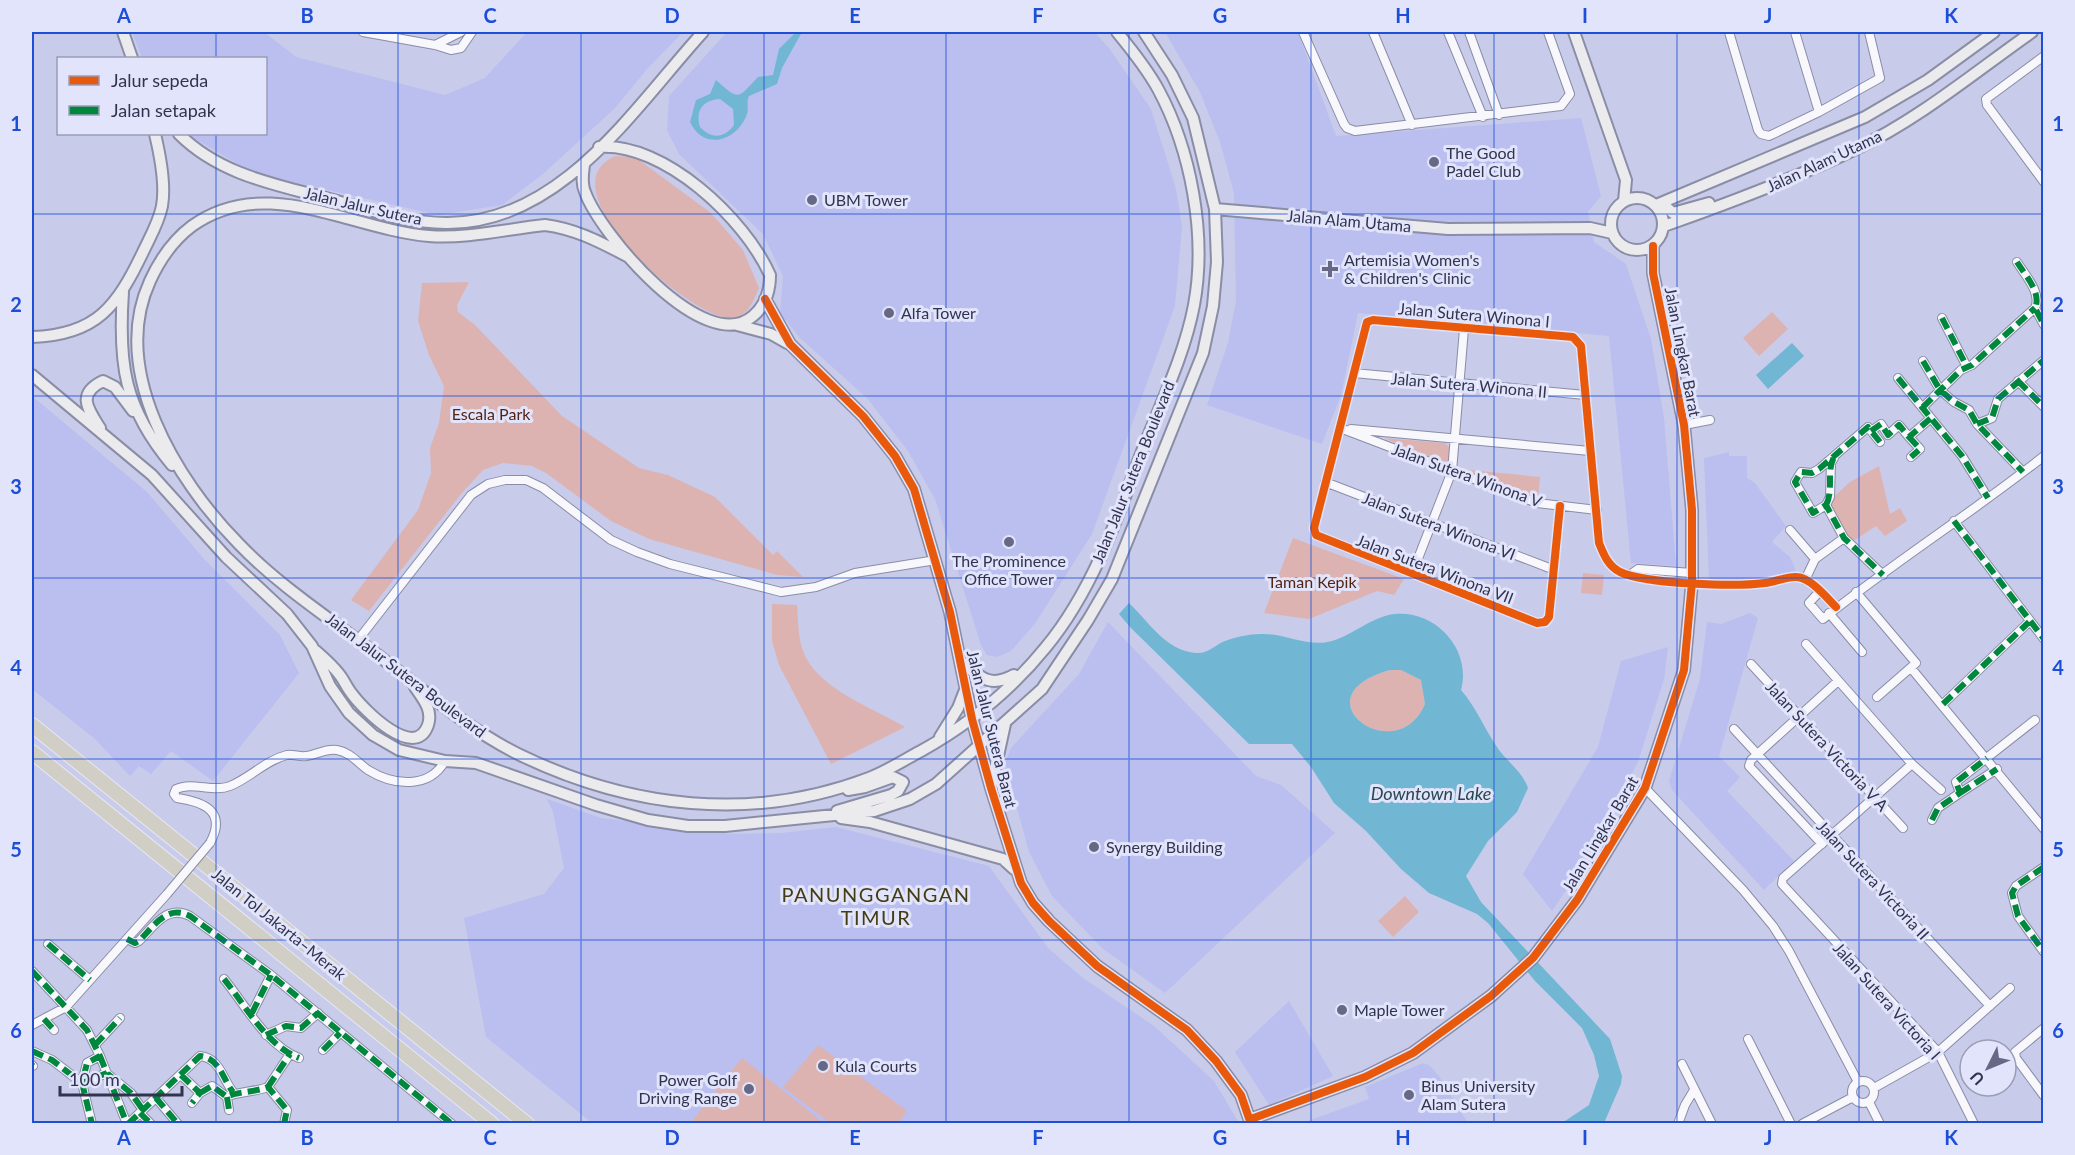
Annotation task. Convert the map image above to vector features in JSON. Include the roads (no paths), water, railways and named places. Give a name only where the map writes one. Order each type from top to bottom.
[{"type":"highway","name":"Jalan Tol Jakarta–Merak","points":[[32,725],[526,1124]]},
{"type":"highway","name":"Jalan Tol Jakarta–Merak","points":[[32,752],[492,1124]]},
{"type":"main road","points":[[123,32],[132,57]]},
{"type":"main road","name":"Jalan Jalur Sutera","points":[[180,135],[216,162],[255,180],[389,215],[444,224],[490,218],[511,211],[553,188],[584,165],[703,32]]},
{"type":"main road","name":"Jalan Jalur Sutera Boulevard","points":[[627,256],[580,232],[545,225],[435,237],[396,232],[280,203],[248,203],[212,215],[190,227],[170,246],[158,262],[142,297],[137,322],[136,344],[145,389],[173,457],[192,489],[252,556],[410,681],[487,737],[515,752],[588,783],[622,793],[689,805],[753,805],[819,794],[874,776],[972,719],[1049,645],[1095,567],[1183,344],[1194,304],[1198,262],[1196,223],[1187,170],[1175,127],[1156,86],[1117,32]]},
{"type":"main road","name":"Jalan Jalur Sutera Boulevard","points":[[32,375],[152,475],[226,557],[287,614],[312,646],[330,687],[349,713],[373,735],[399,750],[445,761],[476,763],[498,769],[555,792],[648,820],[688,826],[725,826],[874,811],[910,799],[936,784],[1042,689],[1088,620],[1116,568],[1203,353],[1213,306],[1217,262],[1215,209],[1193,118],[1172,75],[1144,32]]},
{"type":"main road","points":[[1574,32],[1626,180],[1642,198]]},
{"type":"main road","name":"Jalan Alam Utama","points":[[1661,203],[1814,141],[1875,112],[1928,80],[1994,32]]},
{"type":"main road","name":"Jalan Alam Utama","points":[[1664,226],[1727,204],[1857,149],[1941,97],[2032,32]]},
{"type":"main road","points":[[1928,80],[1941,97]]},
{"type":"main road","points":[[32,337],[58,334],[90,323],[104,314],[123,292],[155,228],[162,207],[163,188],[155,135]]},
{"type":"main road","points":[[599,147],[617,146],[638,151],[691,182],[723,210],[765,264],[770,275],[765,299],[747,321],[735,325]]},
{"type":"main road","points":[[584,165],[582,183],[588,200],[627,256]]},
{"type":"main road","points":[[1590,228],[1612,215],[1624,201],[1626,180]]},
{"type":"main road","points":[[1624,201],[1642,198],[1661,203],[1673,213],[1712,202],[1727,204]]},
{"type":"main road","points":[[1612,215],[1612,232],[1618,242],[1627,249],[1638,251],[1653,246],[1659,240],[1664,226],[1661,203]]},
{"type":"main road","name":"Jalan Alam Utama","points":[[1215,209],[1448,229],[1590,228],[1612,232]]},
{"type":"main road","name":"Jalan Lingkar Barat","points":[[1251,1121],[1335,1090],[1413,1053],[1461,1020],[1519,971],[1533,958],[1577,900],[1645,788],[1684,670],[1692,577],[1692,510],[1684,424],[1653,273],[1653,246]]},
{"type":"main road","name":"Jalan Lingkar Barat","points":[[1638,251],[1653,273]]},
{"type":"main road","name":"Jalan Jalur Sutera Barat","points":[[627,256],[657,286],[698,315],[719,324],[735,325],[771,334],[790,344]]},
{"type":"main road","points":[[123,292],[121,333],[123,368],[134,403],[150,439]]},
{"type":"main road","name":"Jalan Jalur Sutera Barat","points":[[765,299],[790,344],[863,416],[895,456],[914,489],[936,561],[962,662],[972,719],[991,789],[1016,872],[1033,903],[1072,944],[1097,966],[1192,1036],[1241,1095],[1251,1121]]},
{"type":"main road","points":[[117,446],[100,429],[87,406],[87,395],[92,387],[103,381],[115,387],[150,439],[192,489]]},
{"type":"main road","points":[[312,646],[338,673],[363,707],[377,721],[406,738],[417,737],[426,731],[429,721],[429,708],[410,681]]},
{"type":"main road","points":[[962,662],[985,680],[1001,682],[1025,670]]},
{"type":"main road","points":[[936,742],[958,708],[966,689]]},
{"type":"main road","points":[[991,789],[1005,724]]},
{"type":"main road","points":[[819,794],[865,787],[893,777],[903,782],[898,791],[891,795],[864,800],[822,816]]},
{"type":"main road","points":[[822,816],[870,822],[1003,859],[1016,872]]},
{"type":"street","points":[[363,32],[435,45],[448,50],[458,49],[465,45],[472,32]]},
{"type":"street","points":[[399,32],[406,41]]},
{"type":"street","points":[[435,45],[461,32]]},
{"type":"street","points":[[1303,32],[1347,128],[1355,131],[1562,106],[1569,99],[1570,94],[1548,32]]},
{"type":"street","points":[[1373,32],[1412,125]]},
{"type":"street","points":[[1448,32],[1483,117]]},
{"type":"street","points":[[1469,32],[1499,115]]},
{"type":"street","points":[[1729,32],[1761,134],[1769,136],[1819,112],[1880,78],[1869,32]]},
{"type":"street","points":[[1795,32],[1819,112]]},
{"type":"street","points":[[2042,60],[1989,95],[1987,105],[2043,182]]},
{"type":"street","points":[[1923,407],[1967,367],[2009,334],[2034,308],[2037,296],[2017,262]]},
{"type":"street","points":[[2034,308],[2043,325]]},
{"type":"street","points":[[1942,318],[1967,367]]},
{"type":"street","name":"Jalan Sutera Winona I","points":[[1354,373],[1367,322],[1373,320],[1573,338],[1578,341],[1585,395]]},
{"type":"street","points":[[1412,574],[1452,471],[1464,329]]},
{"type":"street","points":[[1977,424],[1992,418],[1998,399],[2043,360]]},
{"type":"street","points":[[1923,362],[1940,390],[1954,402],[1970,410],[1977,424],[2023,472]]},
{"type":"street","points":[[1325,482],[1354,373]]},
{"type":"street","name":"Jalan Sutera Winona II","points":[[1354,373],[1585,395]]},
{"type":"street","points":[[1898,378],[1962,456],[1988,498]]},
{"type":"street","points":[[2018,381],[2043,407]]},
{"type":"street","points":[[1585,395],[1599,543],[1605,558],[1621,573],[1631,574],[1638,569],[1764,584],[1797,577],[1820,591],[1836,607]]},
{"type":"street","points":[[1909,437],[1931,417]]},
{"type":"street","points":[[1684,424],[1710,420]]},
{"type":"street","points":[[1872,431],[1881,424],[1888,435],[1899,425],[1920,449],[1911,457]]},
{"type":"street","points":[[1834,457],[1831,463],[1830,497],[1826,505],[1813,513],[1795,478],[1801,472],[1816,471],[1868,427],[1880,442]]},
{"type":"street","points":[[1340,428],[1590,451]]},
{"type":"street","name":"Jalan Sutera Winona V","points":[[1340,428],[1537,504],[1597,510]]},
{"type":"street","points":[[1820,591],[1809,603],[1823,619],[1856,592],[1883,575],[2043,456]]},
{"type":"street","points":[[358,640],[471,495],[488,484],[505,480],[526,480],[543,489],[587,524],[637,552],[670,564],[782,592],[816,587],[855,573],[936,561]]},
{"type":"street","name":"Jalan Sutera Winona VI","points":[[1325,482],[1552,569]]},
{"type":"street","name":"Jalan Sutera Winona VII","points":[[1325,482],[1314,528],[1316,535],[1537,623],[1545,622],[1549,617],[1552,569]]},
{"type":"street","points":[[1826,505],[1844,538],[1883,575]]},
{"type":"street","points":[[1552,569],[1560,506]]},
{"type":"street","points":[[1954,521],[2043,639]]},
{"type":"street","points":[[1790,530],[1815,560]]},
{"type":"street","points":[[1805,580],[1815,560],[1844,538]]},
{"type":"street","points":[[1856,592],[1916,663],[1877,697]]},
{"type":"street","points":[[1829,614],[1862,652]]},
{"type":"street","points":[[1943,704],[2029,621]]},
{"type":"street","points":[[1806,644],[1912,764],[1941,790]]},
{"type":"street","name":"Jalan Sutera Victoria V A","points":[[1751,664],[1903,828]]},
{"type":"street","points":[[1911,668],[1988,758],[2043,829]]},
{"type":"street","points":[[1757,754],[1838,681]]},
{"type":"street","points":[[1960,793],[1955,783],[2035,720]]},
{"type":"street","name":"Jalan Sutera Victoria II","points":[[1734,729],[1990,1006]]},
{"type":"street","points":[[32,1024],[66,1007],[210,843],[217,829],[216,819],[210,809],[198,801],[177,798],[174,794],[176,789],[182,786],[218,789],[230,786],[288,755],[306,756],[325,750],[338,750],[385,778],[403,782],[420,781],[437,775],[445,761]]},
{"type":"street","name":"Jalan Sutera Victoria II","points":[[1757,754],[1749,766],[1822,844]]},
{"type":"street","points":[[1822,844],[1912,764]]},
{"type":"street","points":[[1932,820],[1938,808],[1997,770]]},
{"type":"street","name":"Jalan Lingkar Barat","points":[[1645,788],[1743,890],[1773,926],[1789,951],[1858,1082]]},
{"type":"street","name":"Jalan Sutera Victoria I","points":[[1822,844],[1783,878],[1785,889],[1938,1052],[1974,1124]]},
{"type":"street","points":[[2043,867],[2016,886],[2012,893],[2018,916],[2043,952]]},
{"type":"street","points":[[127,939],[135,943],[139,941],[168,913],[182,911],[271,975],[452,1124]]},
{"type":"street","points":[[48,944],[90,980]]},
{"type":"street","points":[[32,971],[87,1030],[127,1124],[181,1075],[195,1059],[204,1056],[224,1074],[230,1095],[229,1110]]},
{"type":"street","points":[[252,1013],[271,975]]},
{"type":"street","points":[[224,979],[252,1013],[266,1035],[290,1054],[299,1058]]},
{"type":"street","points":[[1874,1088],[1938,1052],[2010,988]]},
{"type":"street","points":[[266,1035],[286,1026],[301,1028],[318,1013]]},
{"type":"street","points":[[94,1045],[120,1018]]},
{"type":"street","points":[[44,1019],[54,1030]]},
{"type":"street","points":[[2043,1028],[2015,1052],[2016,1058],[2043,1096]]},
{"type":"street","points":[[322,1050],[340,1033]]},
{"type":"street","points":[[1748,1039],[1791,1124]]},
{"type":"street","points":[[32,1051],[52,1060],[82,1083]]},
{"type":"street","points":[[192,1103],[200,1093],[212,1086],[230,1095],[250,1094],[268,1088],[290,1054]]},
{"type":"street","points":[[92,1124],[82,1083],[87,1063],[100,1056]]},
{"type":"street","points":[[1682,1064],[1712,1124]]},
{"type":"street","points":[[82,1083],[107,1073]]},
{"type":"street","points":[[107,1073],[131,1093],[151,1124]]},
{"type":"street","points":[[181,1075],[200,1093]]},
{"type":"street","points":[[1858,1082],[1869,1082],[1874,1088],[1874,1096],[1869,1102],[1860,1103],[1853,1097],[1853,1087],[1858,1082]]},
{"type":"street","points":[[268,1088],[287,1110],[284,1124]]},
{"type":"street","points":[[1678,1124],[1684,1105],[1694,1090]]},
{"type":"street","points":[[1802,1124],[1853,1097]]},
{"type":"street","points":[[156,1098],[178,1124]]},
{"type":"street","points":[[1869,1102],[1880,1124]]},
{"type":"water","points":[[796,32],[802,32],[782,68],[777,84],[749,96],[747,114],[736,131],[720,139],[711,140],[696,131],[690,122],[696,100],[710,94],[716,80],[730,92],[738,95],[758,77],[773,75],[779,49]],"holes":[[[720,99],[733,109],[734,125],[726,133],[717,136],[709,134],[700,127],[700,111],[709,101]]]},
{"type":"water","points":[[1792,343],[1804,356],[1768,389],[1756,375]]},
{"type":"water","name":"Downtown Lake","points":[[1129,603],[1167,641],[1185,651],[1196,653],[1208,651],[1229,640],[1252,635],[1270,634],[1305,642],[1323,643],[1348,635],[1379,618],[1395,614],[1410,614],[1424,619],[1437,626],[1448,636],[1456,647],[1461,661],[1463,675],[1461,690],[1497,747],[1526,782],[1528,788],[1517,812],[1488,841],[1466,876],[1481,902],[1610,1039],[1622,1076],[1621,1084],[1604,1123],[1562,1123],[1589,1105],[1599,1076],[1594,1055],[1582,1028],[1535,981],[1488,923],[1477,914],[1429,893],[1401,869],[1366,831],[1334,803],[1311,767],[1292,744],[1249,744],[1119,614]],"holes":[[[1390,670],[1401,670],[1421,680],[1425,704],[1412,723],[1394,731],[1376,730],[1361,722],[1352,710],[1351,696],[1363,682]]]},
{"type":"place","name":"The Good Padel Club","points":[[1434,162]]},
{"type":"place","name":"UBM Tower","points":[[812,200]]},
{"type":"place","name":"Artemisia Women's & Children's Clinic","points":[[1330,269]]},
{"type":"place","name":"Alfa Tower","points":[[889,313]]},
{"type":"place","name":"The Prominence Office Tower","points":[[1009,542]]},
{"type":"place","name":"Synergy Building","points":[[1094,847]]},
{"type":"place","name":"Maple Tower","points":[[1342,1010]]},
{"type":"place","name":"Kula Courts","points":[[823,1066]]},
{"type":"place","name":"Power Golf Driving Range","points":[[749,1089]]},
{"type":"place","name":"Binus University Alam Sutera","points":[[1409,1095]]},
{"type":"district","name":"PANUNGGANGAN TIMUR","points":[[876,906]]},
{"type":"park label","name":"Escala Park","points":[[491,414]]},
{"type":"park label","name":"Taman Kepik","points":[[1312,582]]}]
